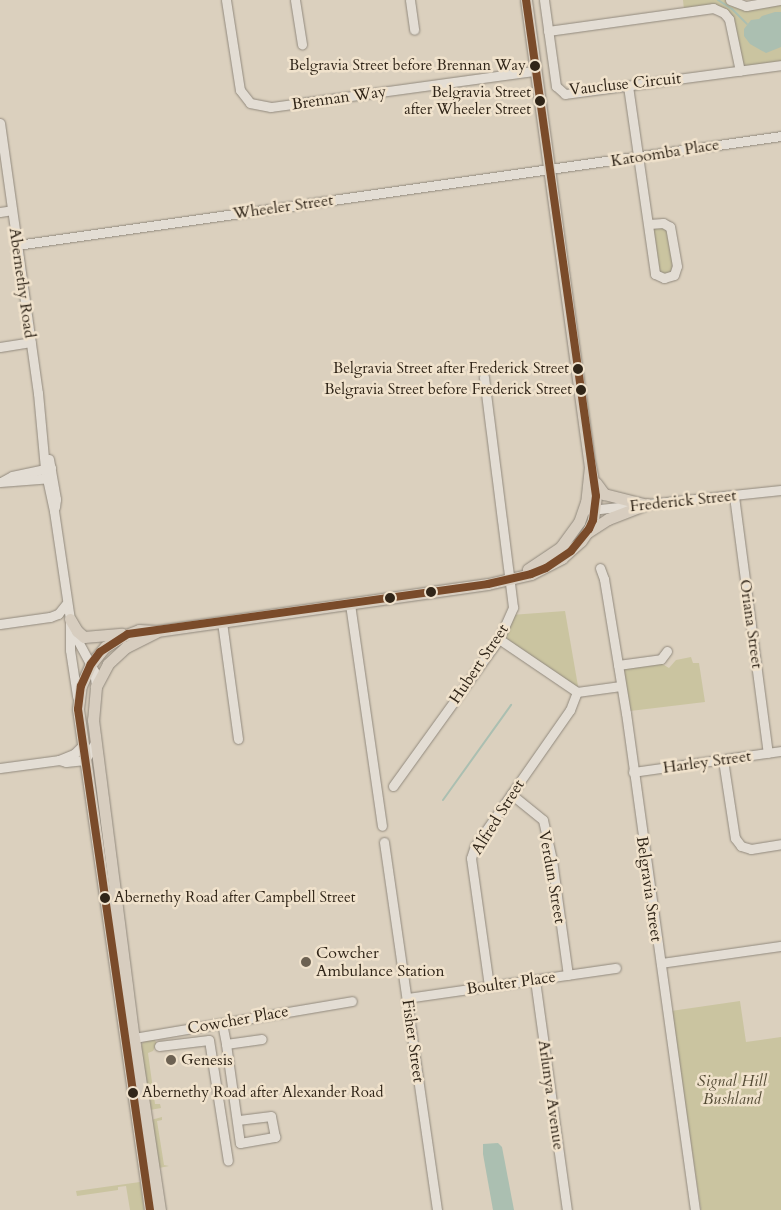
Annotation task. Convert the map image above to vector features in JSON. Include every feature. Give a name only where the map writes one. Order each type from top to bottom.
[{"type":"main road","points":[[511,579],[561,547],[572,535],[596,496],[590,466],[526,0]]},
{"type":"main road","points":[[586,533],[589,510],[590,466]]},
{"type":"main road","points":[[593,479],[604,494],[645,504]]},
{"type":"main road","points":[[78,709],[81,686],[91,664],[105,647],[139,630],[157,631],[488,584],[511,579],[546,568],[571,551],[586,533],[608,519],[645,504]]},
{"type":"main road","points":[[70,622],[84,637],[128,634]]},
{"type":"main road","points":[[96,687],[104,670],[118,653],[157,631]]},
{"type":"main road","name":"Abernethy Road","points":[[96,687],[93,706],[95,743],[150,1210]]},
{"type":"main road","name":"Abernethy Road","points":[[78,709],[130,1038],[160,1210]]},
{"type":"street","name":"Brennan Way","points":[[226,0],[240,90],[250,103],[271,108],[535,71]]},
{"type":"street","points":[[295,0],[302,44]]},
{"type":"street","points":[[410,0],[414,30]]},
{"type":"street","name":"Vaucluse Circuit","points":[[544,0],[556,86],[565,94],[781,65]]},
{"type":"street","points":[[683,0],[684,10]]},
{"type":"street","points":[[730,0],[746,6],[779,0]]},
{"type":"street","points":[[548,31],[684,10],[714,8],[728,16],[740,71]]},
{"type":"street","points":[[628,86],[655,274],[664,278],[674,275],[677,266],[670,227],[663,223],[649,224]]},
{"type":"street","name":"Abernethy Road","points":[[0,123],[43,442],[56,499],[54,511],[70,622],[70,650],[78,709]]},
{"type":"street","name":"Katoomba Place","points":[[549,170],[781,136]]},
{"type":"street","name":"Wheeler Street","points":[[17,245],[549,170]]},
{"type":"street","points":[[0,212],[12,210]]},
{"type":"street","points":[[0,347],[31,342]]},
{"type":"street","name":"Hubert Street","points":[[393,786],[499,638],[513,607],[511,579],[484,377]]},
{"type":"street","points":[[2,481],[12,476],[48,469]]},
{"type":"street","points":[[2,481],[50,478]]},
{"type":"street","name":"Frederick Street","points":[[589,510],[781,490]]},
{"type":"street","name":"Oriana Street","points":[[734,496],[768,753]]},
{"type":"street","name":"Belgravia Street","points":[[600,568],[604,579],[618,664],[695,1210]]},
{"type":"street","points":[[0,624],[50,617],[58,614],[67,602]]},
{"type":"street","points":[[350,604],[382,826]]},
{"type":"street","name":"Abernethy Road","points":[[70,622],[91,664],[96,687]]},
{"type":"street","points":[[222,622],[238,739]]},
{"type":"street","points":[[499,638],[577,692],[621,686]]},
{"type":"street","points":[[618,664],[664,661],[667,651]]},
{"type":"street","name":"Alfred Street","points":[[489,986],[471,858],[475,846],[570,710],[577,692]]},
{"type":"street","points":[[60,760],[66,762],[85,760],[95,743]]},
{"type":"street","points":[[0,768],[60,760],[74,754],[83,746]]},
{"type":"street","name":"Harley Street","points":[[633,772],[781,751]]},
{"type":"street","points":[[724,760],[735,838],[741,846],[751,849],[781,844]]},
{"type":"street","name":"Verdun Street","points":[[511,794],[543,820],[552,860],[568,975]]},
{"type":"street","name":"Fisher Street","points":[[384,842],[437,1210]]},
{"type":"street","points":[[661,963],[781,946]]},
{"type":"street","name":"Boulter Place","points":[[407,998],[616,968]]},
{"type":"street","name":"Arlunya Avenue","points":[[535,980],[566,1210]]},
{"type":"street","name":"Cowcher Place","points":[[130,1038],[352,1002]]},
{"type":"street","points":[[222,1023],[240,1143],[275,1137],[271,1116],[237,1120]]},
{"type":"street","points":[[206,1026],[228,1161]]},
{"type":"street","points":[[226,1044],[262,1039]]},
{"type":"street","points":[[159,1046],[209,1040]]},
{"type":"green space","points":[[683,0],[730,0],[735,3],[781,0],[781,65],[740,71],[724,13],[684,10]]},
{"type":"green space","points":[[649,224],[670,227],[674,275],[657,273]]},
{"type":"green space","points":[[565,611],[579,692],[499,639],[511,615]]},
{"type":"green space","points":[[691,657],[693,663],[699,663],[705,702],[630,711],[624,670],[628,665],[659,662],[669,668],[676,660]]},
{"type":"green space","name":"Signal Hill Bushland","points":[[740,1001],[746,1042],[781,1037],[781,1210],[701,1210],[671,1011]]},
{"type":"green space","points":[[154,1038],[157,1044],[153,1051],[148,1053],[155,1104],[160,1104],[161,1108],[150,1110],[140,1049],[143,1042]]},
{"type":"green space","points":[[162,1117],[162,1120],[157,1121],[164,1165],[169,1166],[159,1168],[151,1120]]},
{"type":"green space","points":[[140,1182],[144,1210],[130,1210],[126,1186],[118,1187],[118,1190],[77,1196],[76,1191]]},
{"type":"shaded area","points":[[781,12],[781,47],[766,53],[750,44],[744,36],[744,29],[751,20],[759,19],[762,16]]},
{"type":"shaded area","points":[[498,1143],[502,1147],[514,1210],[493,1210],[483,1144]]},
{"type":"waterway","points":[[718,0],[732,9],[747,24]]},
{"type":"waterway","points":[[443,800],[511,705]]},
{"type":"transit line","points":[[150,1210],[78,709],[81,686],[91,664],[100,652],[128,634],[488,584],[531,574],[546,568],[571,551],[589,529],[593,520],[596,496],[526,0]]},
{"type":"place","name":"Belgravia Street before Brennan Way","points":[[535,66]]},
{"type":"place","name":"Belgravia Street after Wheeler Street","points":[[540,101]]},
{"type":"place","name":"Belgravia Street after Frederick Street","points":[[578,369]]},
{"type":"place","name":"Belgravia Street before Frederick Street","points":[[581,390]]},
{"type":"place","name":"Abernethy Road after Campbell Street","points":[[105,898]]},
{"type":"place","name":"Cowcher Ambulance Station","points":[[306,962]]},
{"type":"place","name":"Genesis","points":[[171,1060]]},
{"type":"place","name":"Abernethy Road after Alexander Road","points":[[133,1093]]}]
